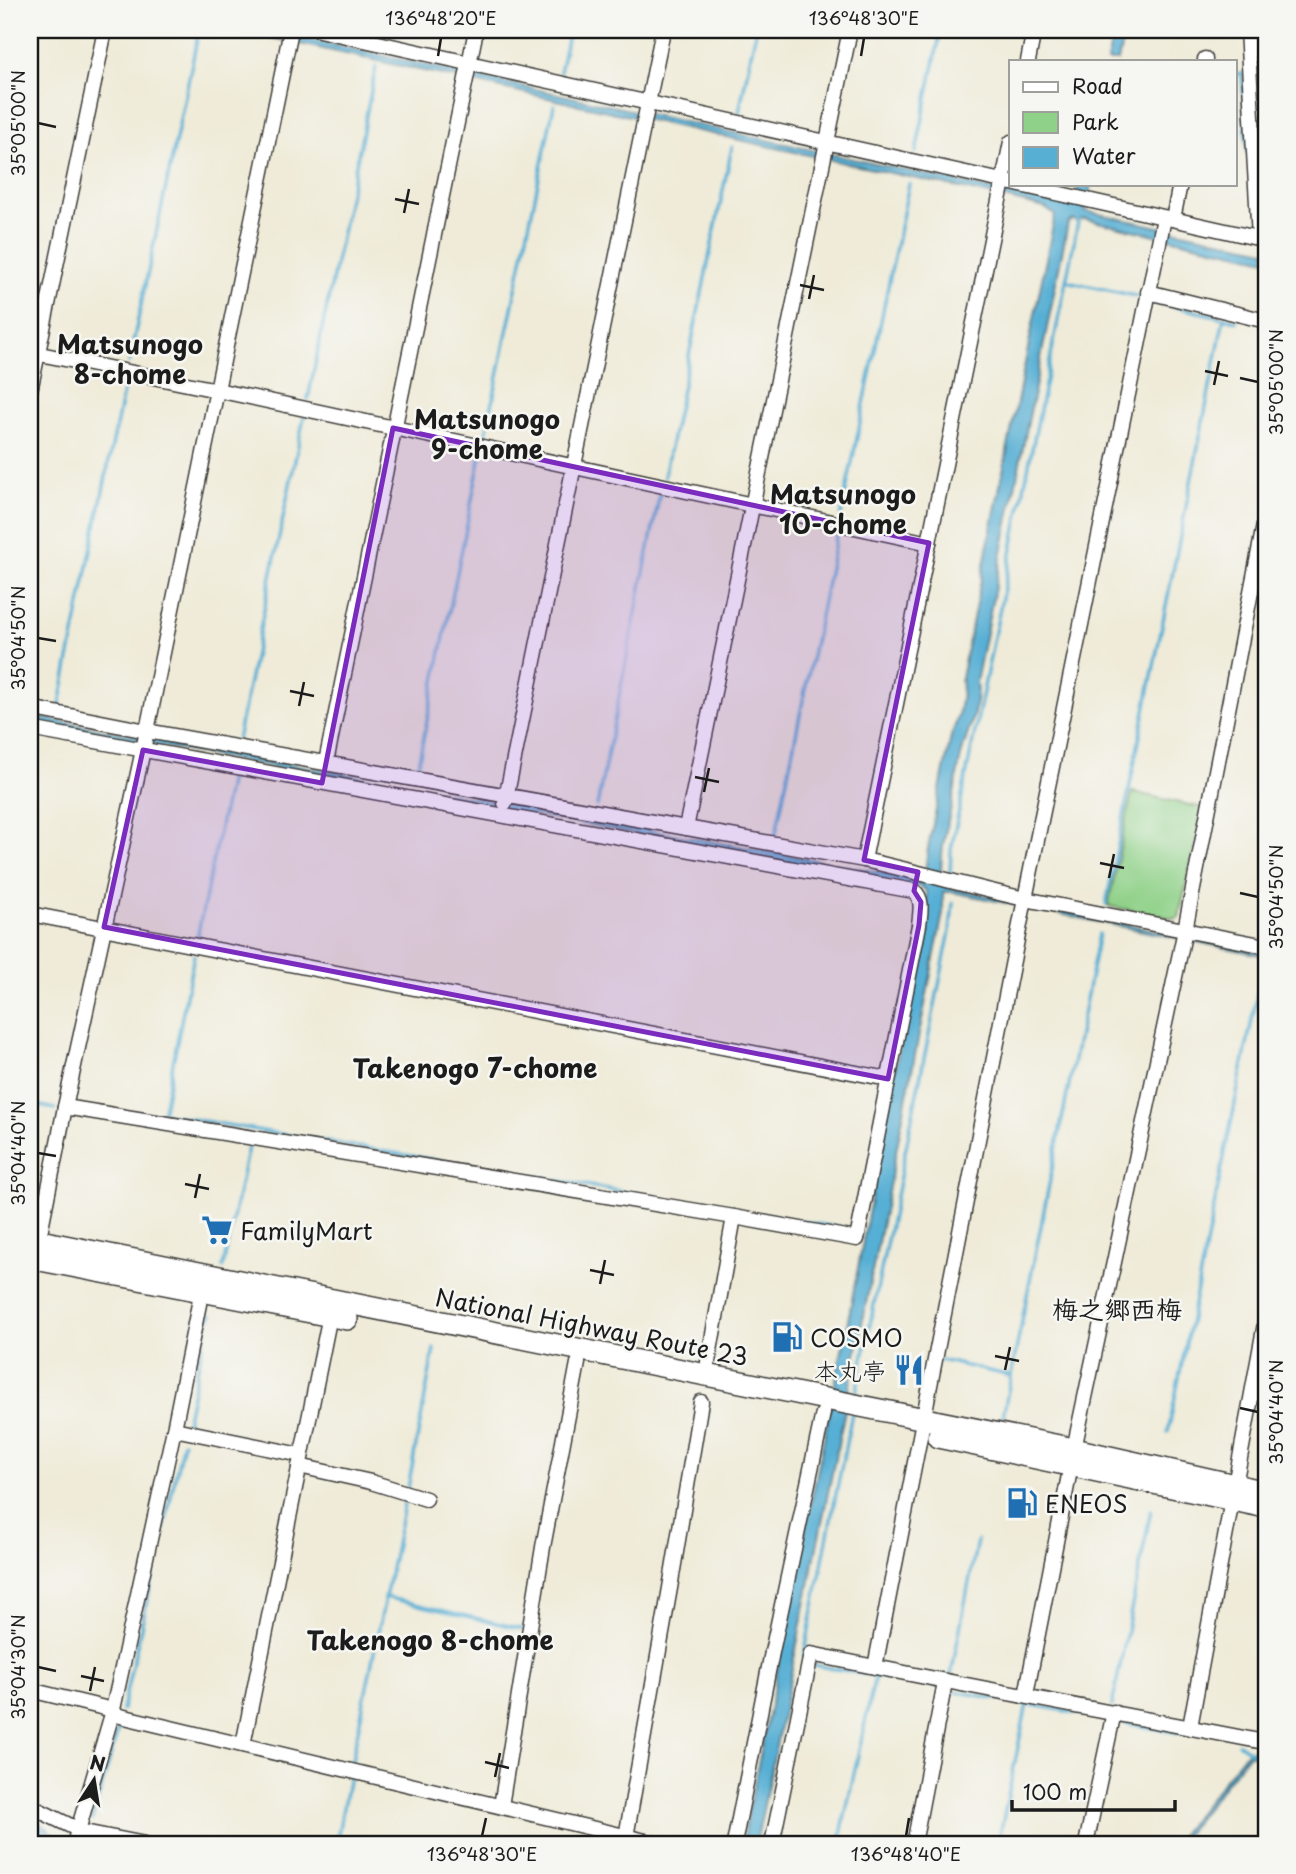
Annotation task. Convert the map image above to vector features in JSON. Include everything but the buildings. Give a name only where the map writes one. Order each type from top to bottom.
[{"type":"highway","name":"National Highway Route 23","points":[[33,1250],[825,1409]]},
{"type":"highway","name":"National Highway Route 23","points":[[203,1284],[330,1315],[857,1413],[1234,1492],[1266,1492]]},
{"type":"highway","points":[[1234,1492],[1266,1486]]},
{"type":"highway","points":[[1234,1492],[1266,1509]]},
{"type":"street","points":[[30,391],[34,353],[105,30]]},
{"type":"street","points":[[319,30],[467,72],[647,112],[825,151],[1006,187],[1072,197],[1165,225],[1263,239],[1247,30]]},
{"type":"street","points":[[326,762],[476,30]]},
{"type":"street","points":[[502,816],[663,30]]},
{"type":"street","points":[[685,828],[849,30]]},
{"type":"street","points":[[1028,60],[1034,30]]},
{"type":"street","points":[[33,1250],[143,750],[290,35]]},
{"type":"street","points":[[864,860],[1006,187],[1009,160]]},
{"type":"street","points":[[874,1667],[1148,292],[1165,225],[1179,186]]},
{"type":"street","points":[[1148,292],[1266,321]]},
{"type":"street","points":[[34,353],[751,503],[929,543]]},
{"type":"street","points":[[1026,1695],[1073,1457],[1184,935],[1266,515]]},
{"type":"street","points":[[30,708],[864,860],[917,880]]},
{"type":"street","points":[[30,729],[502,816],[917,880],[945,879],[1024,904],[1184,935],[1266,946]]},
{"type":"street","points":[[65,1107],[857,1239],[919,925],[921,902],[917,880]]},
{"type":"street","points":[[30,914],[887,1079]]},
{"type":"street","points":[[708,1362],[734,1217]]},
{"type":"street","points":[[77,1836],[112,1712],[203,1284]]},
{"type":"street","points":[[243,1745],[330,1315]]},
{"type":"street","points":[[1190,1727],[1266,1318]]},
{"type":"street","points":[[501,1806],[543,1547],[578,1363]]},
{"type":"street","points":[[626,1837],[701,1402]]},
{"type":"street","points":[[734,1844],[772,1652],[825,1409]]},
{"type":"street","points":[[174,1429],[300,1460],[426,1499]]},
{"type":"street","points":[[772,1844],[811,1654],[946,1682],[1259,1741],[1266,1740]]},
{"type":"street","points":[[914,1844],[946,1682]]},
{"type":"street","points":[[30,1690],[243,1745],[658,1844]]},
{"type":"street","points":[[1086,1844],[1114,1712]]},
{"type":"street","points":[[30,1806],[77,1836],[145,1844]]},
{"type":"highlighted area","points":[[393,428],[929,543],[864,860],[918,872],[914,891],[921,902],[919,925],[888,1079],[104,927],[143,750],[322,783]]},
{"type":"green space","points":[[1132,792],[1203,808],[1179,917],[1176,919],[1108,906]]},
{"type":"water","points":[[236,30],[266,30],[1072,207],[1078,186],[1091,186],[1085,211],[1266,250],[1266,260],[1084,219],[1068,223],[976,682],[972,722],[961,757],[944,839],[941,874],[942,885],[952,888],[1266,953],[1266,956],[943,892],[943,913],[756,1844],[742,1844],[850,1310],[927,902],[926,891],[922,887],[30,722],[30,716],[924,880],[951,736],[960,707],[961,678],[1055,215],[1045,208]]},
{"type":"water","points":[[1114,30],[1125,30],[1118,60],[1107,60]]},
{"type":"water","points":[[1255,1749],[1266,1749],[1266,1761],[1248,1755],[1178,1844],[1173,1844],[1244,1755]]},
{"type":"water","points":[[30,1815],[61,1839],[78,1844],[30,1844]]},
{"type":"waterway","points":[[129,362],[199,30]]},
{"type":"waterway","points":[[382,37],[384,30]]},
{"type":"waterway","points":[[560,72],[569,30]]},
{"type":"waterway","points":[[739,112],[756,30]]},
{"type":"waterway","points":[[916,152],[941,30]]},
{"type":"waterway","points":[[308,399],[376,67]]},
{"type":"waterway","points":[[1236,73],[1242,74],[1247,152]]},
{"type":"waterway","points":[[485,439],[554,105]]},
{"type":"waterway","points":[[664,477],[732,147]]},
{"type":"waterway","points":[[841,516],[909,184]]},
{"type":"waterway","points":[[950,875],[951,850],[1079,217]]},
{"type":"waterway","points":[[1067,281],[1140,297]]},
{"type":"waterway","points":[[1155,302],[1237,321]]},
{"type":"waterway","points":[[1106,904],[1224,318]]},
{"type":"waterway","points":[[59,709],[124,387]]},
{"type":"waterway","points":[[237,740],[304,417]]},
{"type":"waterway","points":[[416,775],[481,455]]},
{"type":"waterway","points":[[597,806],[660,493]]},
{"type":"waterway","points":[[775,838],[838,528]]},
{"type":"waterway","points":[[197,938],[231,773]]},
{"type":"waterway","points":[[855,1398],[950,931],[953,903]]},
{"type":"waterway","points":[[1002,1421],[1099,934]]},
{"type":"waterway","points":[[194,955],[163,1114],[660,1198]]},
{"type":"waterway","points":[[1168,1432],[1263,966]]},
{"type":"waterway","points":[[30,1104],[56,1109]]},
{"type":"waterway","points":[[223,1267],[248,1147]]},
{"type":"waterway","points":[[757,1214],[846,1229]]},
{"type":"waterway","points":[[186,1423],[208,1319],[212,1315]]},
{"type":"waterway","points":[[408,1488],[434,1349]]},
{"type":"waterway","points":[[940,1360],[1011,1376]]},
{"type":"waterway","points":[[804,1656],[852,1413]]},
{"type":"waterway","points":[[157,1559],[183,1442]]},
{"type":"waterway","points":[[351,1765],[405,1500]]},
{"type":"waterway","points":[[1112,1706],[1151,1510]]},
{"type":"waterway","points":[[951,1675],[977,1541]]},
{"type":"waterway","points":[[122,1710],[153,1575]]},
{"type":"waterway","points":[[385,1597],[522,1629]]},
{"type":"waterway","points":[[813,1665],[938,1687]]},
{"type":"waterway","points":[[839,1844],[875,1676]]},
{"type":"waterway","points":[[953,1691],[1082,1714]]},
{"type":"waterway","points":[[998,1844],[1027,1704]]},
{"type":"waterway","points":[[1119,1722],[1186,1734]]},
{"type":"waterway","points":[[92,1820],[120,1723]]},
{"type":"waterway","points":[[1238,1743],[1251,1752]]},
{"type":"waterway","points":[[336,1844],[349,1776]]},
{"type":"place","name":"FamilyMart","points":[[217,1230]]},
{"type":"place","name":"COSMO","points":[[787,1337]]},
{"type":"place","name":"本丸亭","points":[[909,1370]]},
{"type":"place","name":"ENEOS","points":[[1022,1503]]},
{"type":"district","name":"Matsunogo 8-chome","points":[[130,358]]},
{"type":"district","name":"Matsunogo 9-chome","points":[[487,433]]},
{"type":"district","name":"Matsunogo 10-chome","points":[[843,508]]},
{"type":"district","name":"Takenogo 7-chome","points":[[475,1067]]},
{"type":"district","name":"梅之郷西梅","points":[[1117,1308]]},
{"type":"district","name":"Takenogo 8-chome","points":[[430,1639]]}]
